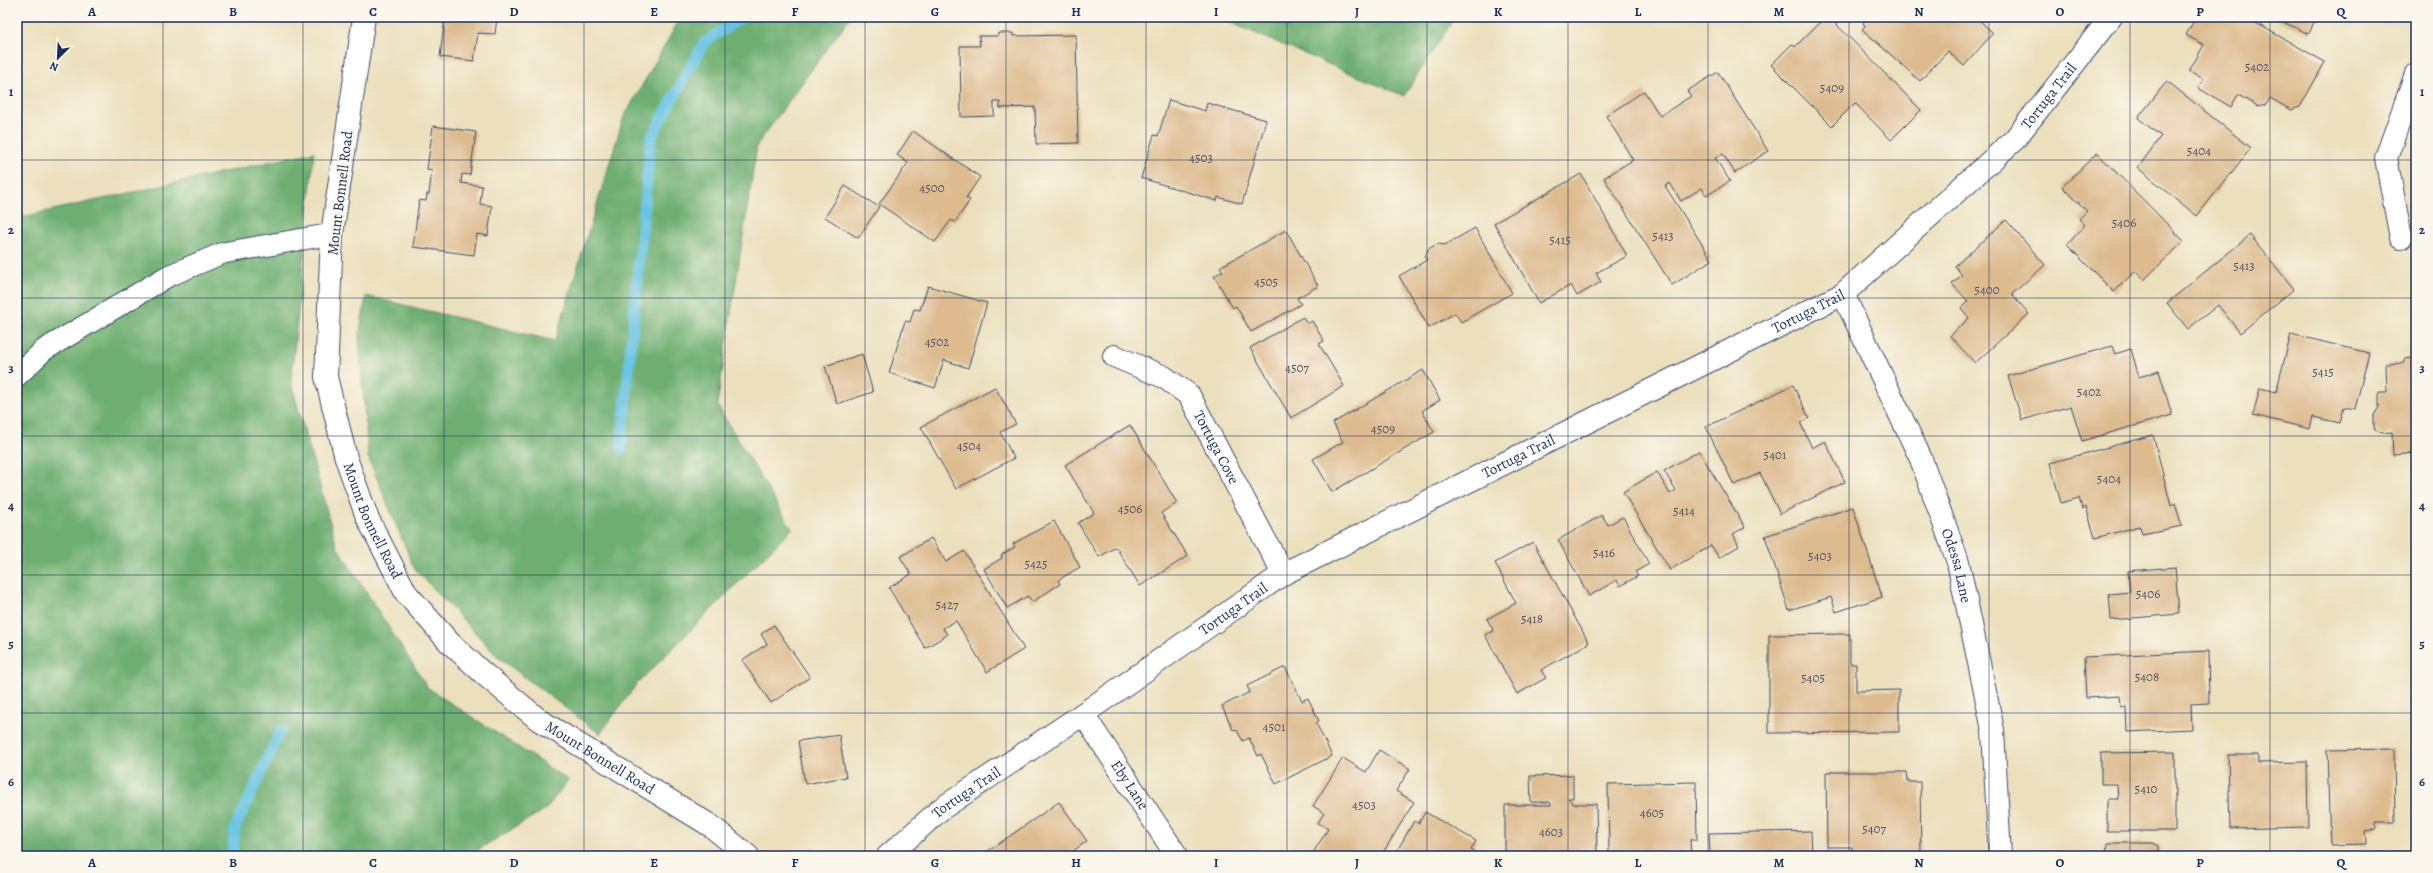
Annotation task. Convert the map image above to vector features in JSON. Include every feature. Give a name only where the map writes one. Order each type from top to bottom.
[{"type":"street","name":"Mount Bonnell Road","points":[[364,17],[332,234],[326,377],[346,458],[367,517],[406,593],[449,642],[539,720],[711,826],[748,856]]},
{"type":"street","name":"Tortuga Trail","points":[[888,856],[941,809],[1083,714],[1283,574],[1843,294],[2014,140],[2111,17]]},
{"type":"street","points":[[2401,238],[2386,158],[2416,74]]},
{"type":"street","name":"Odessa Lane","points":[[1843,294],[1921,459],[1958,562],[1993,730],[2000,856]]},
{"type":"street","name":"Tortuga Cove","points":[[1114,356],[1164,377],[1189,395],[1283,574]]},
{"type":"street","name":"Eby Lane","points":[[1083,714],[1177,856]]},
{"type":"lane","points":[[17,376],[44,350],[168,276],[223,253],[332,234]]},
{"type":"green space","points":[[681,17],[850,17],[757,145],[717,405],[792,529],[636,685],[600,734],[498,657],[414,568],[368,457],[359,337],[366,296],[555,341],[623,119]]},
{"type":"green space","points":[[1217,17],[1455,17],[1404,96]]},
{"type":"green space","points":[[314,152],[291,382],[337,547],[428,688],[568,780],[547,808],[468,856],[17,856],[17,218]]},
{"type":"building","points":[[445,17],[497,17],[495,34],[478,33],[474,61],[440,57]]},
{"type":"building","points":[[1825,17],[1829,17],[1921,110],[1891,140],[1855,103],[1832,126],[1771,65],[1792,44],[1795,47]]},
{"type":"building","points":[[1869,17],[1976,17],[1993,33],[1964,66],[1948,51],[1920,81],[1862,29],[1865,26],[1863,23]]},
{"type":"building","points":[[2196,17],[2245,17],[2325,62],[2300,107],[2291,110],[2270,98],[2266,105],[2259,107],[2238,95],[2231,107],[2198,88],[2204,79],[2189,71],[2204,45],[2186,35]]},
{"type":"building","points":[[2272,17],[2316,17],[2309,34]]},
{"type":"building","points":[[998,33],[1013,33],[1013,36],[1076,35],[1078,143],[1036,144],[1035,107],[1000,108],[1000,102],[994,102],[994,116],[961,117],[960,46],[980,46],[979,36],[998,36]]},
{"type":"building","points":[[1718,72],[1768,151],[1735,173],[1723,154],[1715,158],[1730,181],[1706,196],[1702,188],[1681,201],[1670,183],[1665,186],[1712,260],[1672,285],[1604,178],[1633,160],[1606,116],[1644,91],[1660,116],[1691,96],[1687,91]]},
{"type":"building","points":[[2167,81],[2251,148],[2197,216],[2138,168],[2161,136],[2138,118]]},
{"type":"building","points":[[1169,100],[1205,111],[1207,103],[1266,120],[1242,204],[1218,197],[1217,201],[1141,178],[1154,135],[1158,136]]},
{"type":"building","points":[[433,126],[476,132],[470,175],[462,174],[461,183],[482,186],[480,204],[492,206],[488,236],[477,234],[474,255],[413,247],[419,200],[426,201],[427,194],[429,194],[432,170],[427,169]]},
{"type":"building","points":[[913,131],[980,177],[966,198],[970,200],[955,222],[951,220],[935,242],[879,204],[908,163],[897,155]]},
{"type":"building","points":[[2097,153],[2184,241],[2144,280],[2135,271],[2114,292],[2067,245],[2085,225],[2079,219],[2087,211],[2062,187]]},
{"type":"building","points":[[1581,174],[1627,256],[1596,273],[1601,282],[1577,296],[1571,285],[1539,303],[1494,223]]},
{"type":"building","points":[[845,186],[879,207],[858,238],[825,217]]},
{"type":"building","points":[[2006,220],[2045,265],[2012,294],[2029,314],[1975,363],[1950,336],[1969,318],[1961,308],[1968,301],[1952,284],[1962,275],[1955,266]]},
{"type":"building","points":[[1475,228],[1512,293],[1461,322],[1455,313],[1429,328],[1399,276],[1427,260],[1425,257],[1428,249],[1438,244],[1445,245]]},
{"type":"building","points":[[1286,230],[1318,286],[1297,298],[1301,304],[1251,332],[1236,306],[1233,308],[1214,276],[1223,271],[1220,267]]},
{"type":"building","points":[[2250,235],[2294,289],[2240,333],[2218,305],[2188,329],[2167,303]]},
{"type":"building","points":[[928,286],[987,303],[968,368],[944,360],[935,388],[889,373],[905,321],[910,322],[914,309],[920,310]]},
{"type":"building","points":[[1303,317],[1307,324],[1312,321],[1324,341],[1319,344],[1344,386],[1291,418],[1250,348]]},
{"type":"building","points":[[2291,334],[2369,353],[2355,409],[2344,407],[2340,423],[2313,417],[2310,429],[2253,415],[2260,388],[2276,392]]},
{"type":"building","points":[[2112,346],[2115,354],[2131,349],[2139,377],[2159,371],[2172,415],[2082,441],[2071,406],[2022,420],[2008,376]]},
{"type":"building","points":[[862,354],[873,392],[837,404],[825,366]]},
{"type":"building","points":[[2416,358],[2416,453],[2393,455],[2392,432],[2381,433],[2374,428],[2374,415],[2379,407],[2379,392],[2387,392],[2386,364],[2404,363],[2404,359]]},
{"type":"building","points":[[1423,370],[1440,400],[1422,411],[1434,432],[1332,492],[1313,459],[1343,442],[1333,423]]},
{"type":"building","points":[[1793,385],[1809,418],[1800,422],[1812,448],[1825,441],[1845,482],[1780,514],[1760,473],[1734,485],[1706,427]]},
{"type":"building","points":[[995,387],[1016,424],[1000,432],[1014,458],[956,489],[921,427]]},
{"type":"building","points":[[1130,425],[1177,503],[1161,513],[1188,556],[1140,586],[1116,547],[1099,557],[1078,523],[1094,513],[1065,465]]},
{"type":"building","points":[[2153,435],[2171,506],[2175,504],[2182,526],[2142,534],[2140,526],[2095,538],[2086,507],[2082,509],[2079,498],[2061,503],[2050,463]]},
{"type":"building","points":[[1699,451],[1745,527],[1733,534],[1739,546],[1719,558],[1711,545],[1670,570],[1623,492],[1657,472],[1670,494],[1676,490],[1664,471]]},
{"type":"building","points":[[1853,507],[1882,597],[1836,612],[1831,597],[1789,610],[1765,536]]},
{"type":"building","points":[[1602,515],[1608,525],[1623,517],[1649,564],[1635,572],[1638,576],[1620,586],[1617,580],[1589,596],[1558,540]]},
{"type":"building","points":[[1054,521],[1080,567],[1058,580],[1060,584],[1032,602],[1028,596],[1007,608],[984,569],[1002,558],[1001,555],[1015,547],[1013,544]]},
{"type":"building","points":[[931,538],[946,562],[964,551],[1024,649],[987,672],[956,621],[943,628],[947,635],[925,648],[889,588],[911,574],[900,557]]},
{"type":"building","points":[[1533,542],[1589,643],[1541,670],[1546,678],[1517,694],[1485,635],[1494,631],[1487,619],[1516,603],[1495,563]]},
{"type":"building","points":[[2175,567],[2179,614],[2111,620],[2109,594],[2130,592],[2128,571]]},
{"type":"building","points":[[774,625],[810,677],[771,703],[742,660],[767,644],[761,634]]},
{"type":"building","points":[[1850,634],[1850,664],[1856,664],[1856,691],[1899,690],[1899,732],[1769,733],[1769,635]]},
{"type":"building","points":[[2208,651],[2209,703],[2191,704],[2192,729],[2127,732],[2126,707],[2121,707],[2120,696],[2086,698],[2084,657]]},
{"type":"building","points":[[1285,667],[1302,701],[1308,698],[1319,721],[1316,723],[1332,756],[1276,784],[1261,754],[1258,756],[1249,738],[1243,741],[1236,729],[1233,730],[1222,706],[1250,692],[1247,686]]},
{"type":"building","points":[[839,735],[846,777],[805,784],[798,741]]},
{"type":"building","points":[[2394,749],[2395,822],[2376,822],[2376,829],[2365,831],[2366,844],[2330,845],[2327,750]]},
{"type":"building","points":[[1379,750],[1410,769],[1396,791],[1414,802],[1381,856],[1311,856],[1328,829],[1318,823],[1324,813],[1313,806],[1343,758],[1366,772]]},
{"type":"building","points":[[2175,752],[2175,831],[2107,831],[2107,799],[2118,799],[2117,784],[2101,784],[2101,753]]},
{"type":"building","points":[[2228,755],[2258,755],[2258,763],[2307,762],[2308,827],[2230,829]]},
{"type":"building","points":[[1826,772],[1907,772],[1908,782],[1920,782],[1921,856],[1852,856],[1852,847],[1827,847]]},
{"type":"building","points":[[1573,775],[1573,798],[1568,798],[1573,804],[1596,804],[1597,856],[1505,856],[1505,805],[1551,805],[1550,802],[1531,802],[1530,776]]},
{"type":"building","points":[[1696,782],[1697,840],[1690,840],[1691,856],[1609,856],[1608,784]]},
{"type":"building","points":[[1059,802],[1087,841],[1066,856],[981,856]]},
{"type":"building","points":[[1425,812],[1476,841],[1471,850],[1482,856],[1394,856],[1414,821],[1419,823]]},
{"type":"building","points":[[1811,831],[1812,856],[1710,856],[1709,833]]},
{"type":"building","points":[[2108,843],[2153,843],[2159,846],[2159,856],[2107,856]]},
{"type":"waterway","points":[[621,450],[651,138],[704,43],[742,17]]},
{"type":"waterway","points":[[232,856],[235,828],[281,730]]}]
